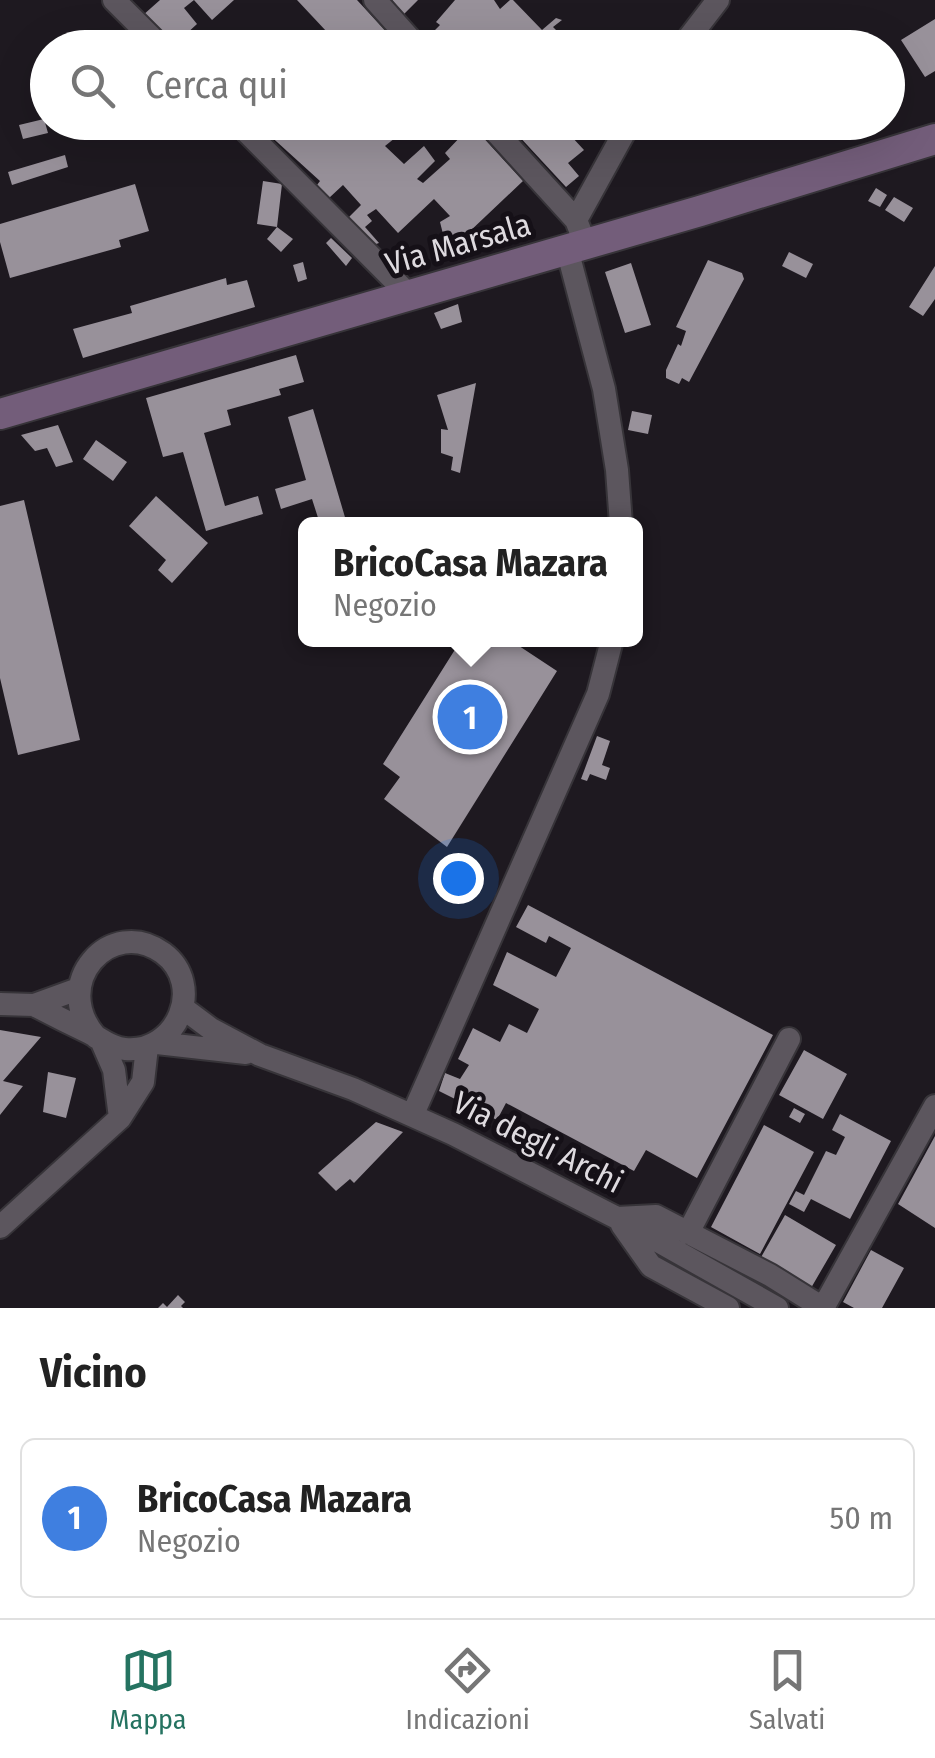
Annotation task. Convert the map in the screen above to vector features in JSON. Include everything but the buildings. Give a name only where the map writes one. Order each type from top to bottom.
[{"type":"main road","name":"Via Marsala","points":[[0,414],[409,294],[576,237],[700,211],[935,139]]},
{"type":"street","points":[[375,0],[402,30]]},
{"type":"street","points":[[694,30],[718,0]]},
{"type":"street","points":[[124,3],[147,30]]},
{"type":"street","points":[[255,140],[409,294]]},
{"type":"street","points":[[501,140],[576,237],[604,388],[620,517]]},
{"type":"street","points":[[576,237],[622,140]]},
{"type":"street","points":[[412,1114],[598,694],[610,647]]},
{"type":"street","points":[[34,1005],[98,1038],[115,1047],[152,1045],[174,1028],[183,1008],[183,984],[172,962],[153,947],[117,944],[87,966],[78,989],[82,1015],[98,1038],[114,1070],[120,1118]]},
{"type":"street","points":[[0,1004],[34,1005],[78,989]]},
{"type":"street","name":"Via degli Archi","points":[[183,1008],[211,1029],[260,1055],[412,1114],[617,1218],[777,1308]]},
{"type":"street","points":[[688,1233],[789,1039]]},
{"type":"street","points":[[0,1227],[120,1118],[143,1082],[152,1045]]},
{"type":"street","name":"Via degli Archi","points":[[152,1045],[260,1055]]},
{"type":"street","points":[[617,1218],[656,1216],[770,1275],[823,1308],[935,1106]]},
{"type":"street","points":[[617,1218],[651,1266],[728,1308]]},
{"type":"place","name":"BricoCasa Mazara","points":[[470,717]]}]
